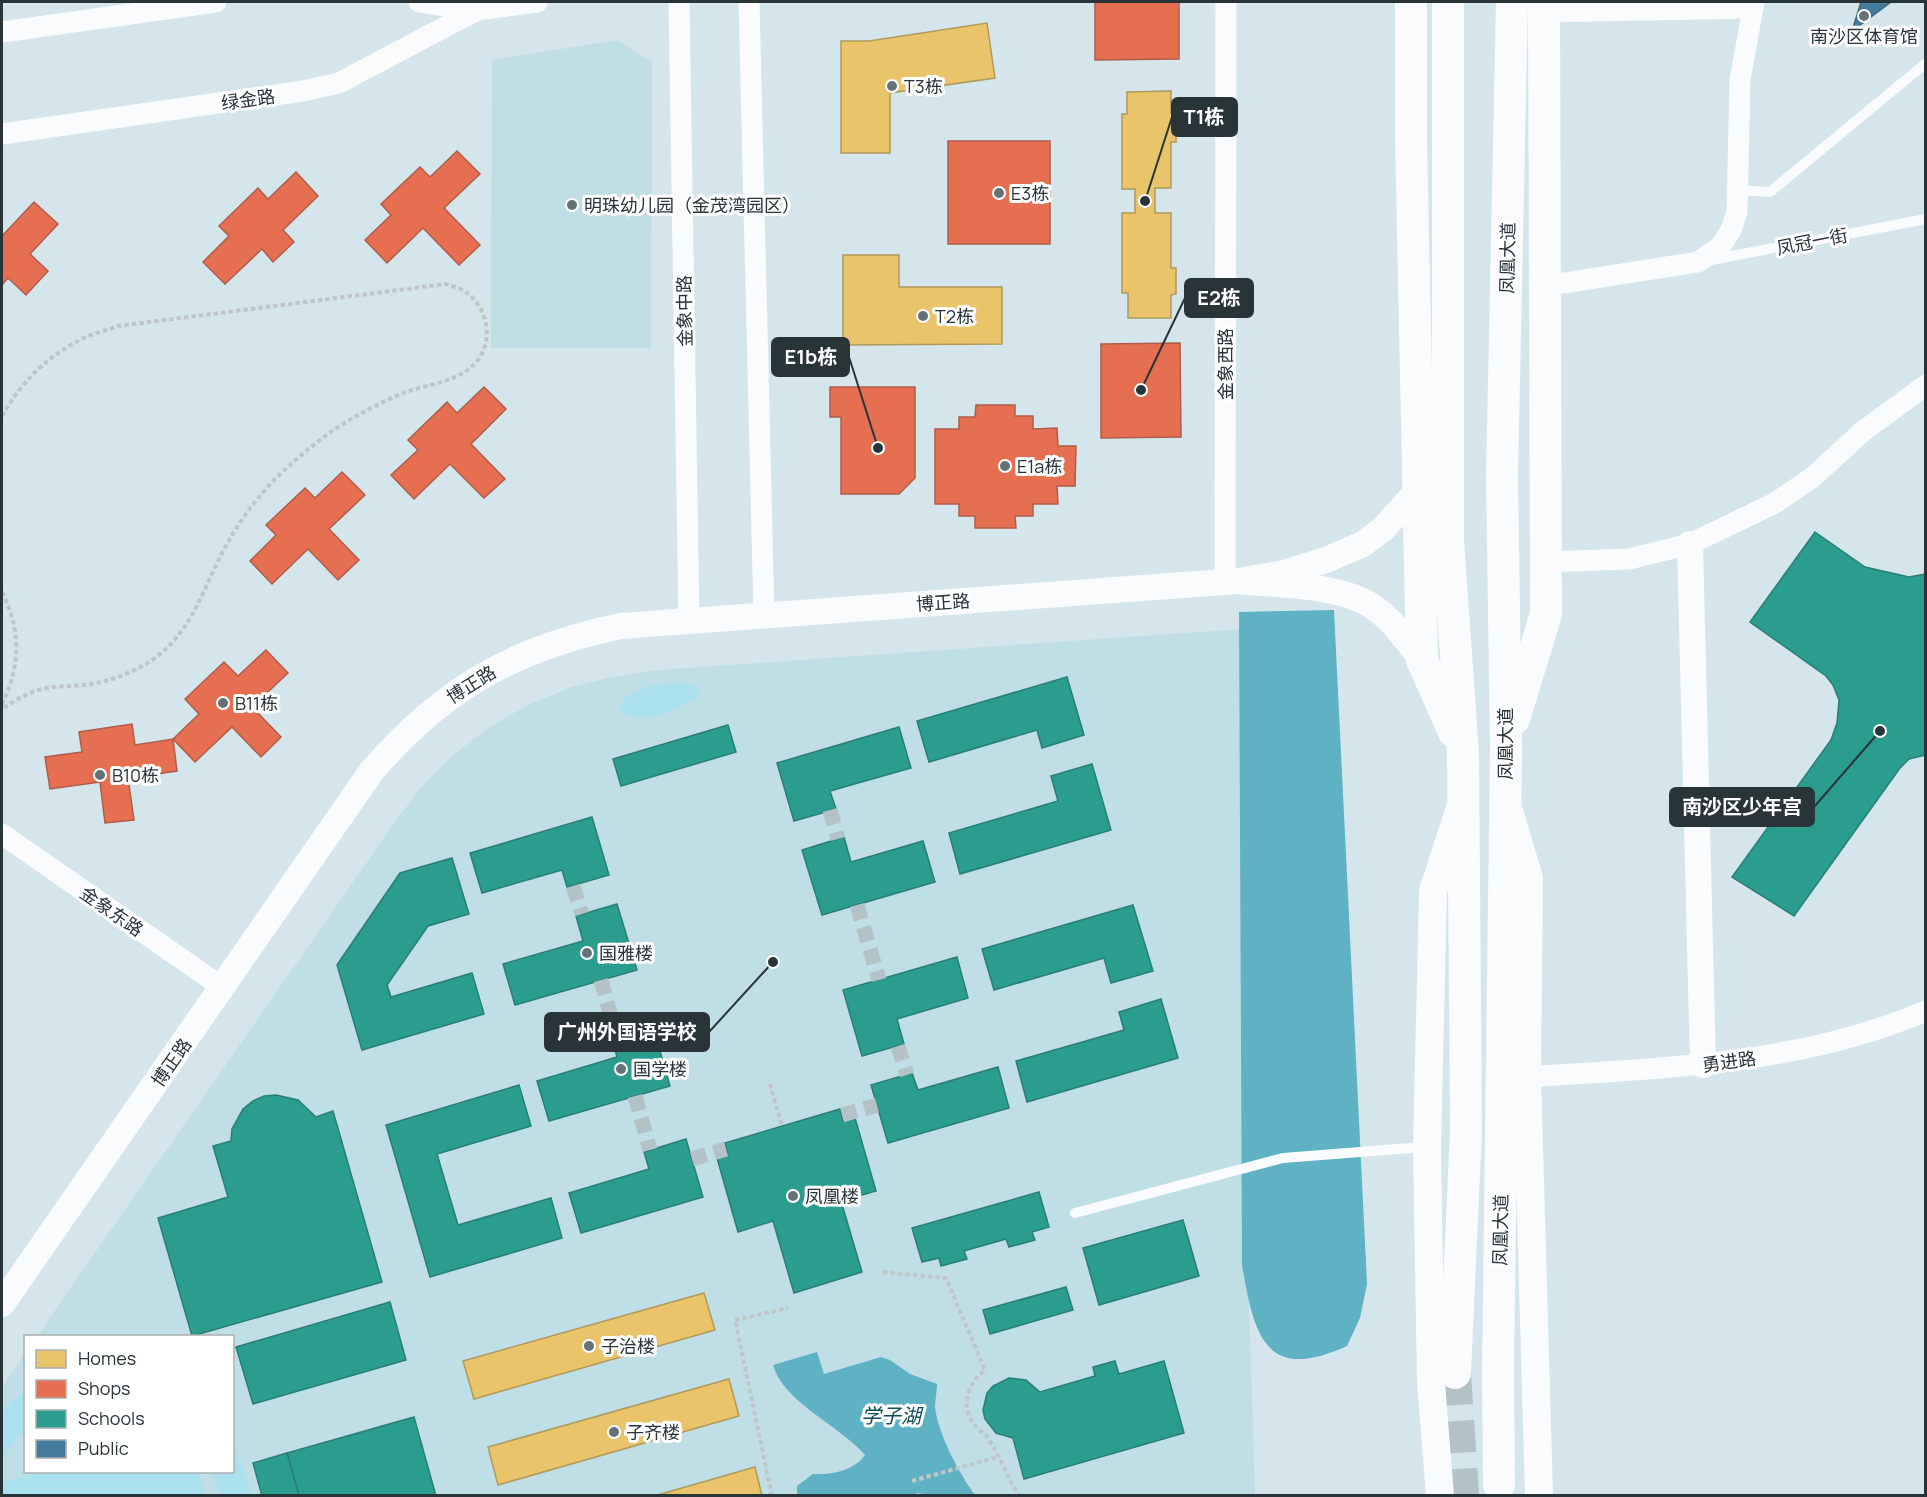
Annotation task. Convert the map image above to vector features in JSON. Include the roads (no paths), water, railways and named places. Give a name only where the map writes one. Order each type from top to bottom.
[{"type":"main road","points":[[1411,2],[1411,140],[1422,660],[1463,753]]},
{"type":"main road","name":"凤凰大道","points":[[1499,1485],[1498,1372],[1506,749],[1502,475],[1512,2]]},
{"type":"main road","name":"凤凰大道","points":[[1448,7],[1448,541],[1463,753],[1466,1131],[1455,1373]]},
{"type":"main road","points":[[1506,749],[1546,614],[1544,7]]},
{"type":"main road","points":[[1440,1496],[1431,1383],[1427,1147],[1432,891],[1464,797]]},
{"type":"main road","points":[[1505,798],[1529,878],[1527,1077],[1539,1496]]},
{"type":"street","points":[[2,32],[216,2]]},
{"type":"street","name":"绿金路","points":[[419,2],[477,10],[537,2]]},
{"type":"street","name":"金象中路","points":[[679,2],[689,621]]},
{"type":"street","points":[[749,2],[764,615]]},
{"type":"street","name":"金象西路","points":[[1226,2],[1232,581]]},
{"type":"street","points":[[1544,7],[1753,5],[1740,80],[1737,212],[1731,230],[1720,247],[1698,262],[1545,286]]},
{"type":"street","name":"绿金路","points":[[2,134],[303,91],[339,83],[477,10]]},
{"type":"street","points":[[1545,562],[1629,559],[1689,544],[1775,503],[1813,477],[1863,432],[1926,385]]},
{"type":"street","points":[[1232,581],[1284,573],[1326,560],[1363,544],[1384,528],[1418,490]]},
{"type":"street","points":[[1689,544],[1703,1065]]},
{"type":"street","points":[[1232,581],[1338,591],[1374,608],[1400,632],[1422,660]]},
{"type":"street","name":"博正路","points":[[2,1304],[371,772],[415,725],[440,704],[494,669],[554,642],[621,626],[1232,581]]},
{"type":"street","name":"金象东路","points":[[2,834],[222,987]]},
{"type":"street","name":"勇进路","points":[[1527,1077],[1703,1065],[1801,1050],[1897,1023],[1926,1011]]},
{"type":"lane","points":[[1739,190],[1770,192],[1926,63]]},
{"type":"lane","name":"凤冠一街","points":[[1698,262],[1926,219]]},
{"type":"lane","points":[[1076,1214],[1283,1158],[1427,1147]]},
{"type":"water","points":[[1334,610],[1367,1284],[1360,1318],[1347,1346],[1319,1356],[1297,1359],[1280,1355],[1268,1346],[1259,1331],[1252,1312],[1242,1265],[1239,612]]},
{"type":"water","name":"学子湖","points":[[817,1352],[824,1374],[881,1357],[890,1360],[910,1374],[937,1384],[935,1408],[937,1419],[956,1465],[975,1495],[916,1493],[916,1495],[797,1495],[797,1486],[813,1474],[842,1471],[855,1465],[865,1455],[788,1391],[773,1365]]},
{"type":"tunnel","points":[[830,810],[838,839]]},
{"type":"tunnel","points":[[573,886],[582,914]]},
{"type":"tunnel","points":[[857,905],[879,980]]},
{"type":"tunnel","points":[[601,980],[615,1031]]},
{"type":"tunnel","points":[[898,1046],[907,1075]]},
{"type":"tunnel","points":[[635,1096],[650,1150]]},
{"type":"tunnel","points":[[842,1115],[877,1105]]},
{"type":"tunnel","points":[[692,1159],[726,1149]]},
{"type":"tunnel","points":[[1455,1373],[1463,1496]]},
{"type":"place","name":"南沙区体育馆","points":[[1864,16]]},
{"type":"place","name":"T3栋","points":[[892,86]]},
{"type":"place","name":"E3栋","points":[[999,193]]},
{"type":"place","name":"T1栋","points":[[1145,201]]},
{"type":"place","name":"明珠幼儿园（金茂湾园区）","points":[[572,205]]},
{"type":"place","name":"T2栋","points":[[923,316]]},
{"type":"place","name":"E2栋","points":[[1141,390]]},
{"type":"place","name":"E1b栋","points":[[878,448]]},
{"type":"place","name":"E1a栋","points":[[1005,466]]},
{"type":"place","name":"B11栋","points":[[223,703]]},
{"type":"place","name":"南沙区少年宫","points":[[1880,731]]},
{"type":"place","name":"B10栋","points":[[100,775]]},
{"type":"place","name":"国雅楼","points":[[587,953]]},
{"type":"place","name":"广州外国语学校","points":[[773,962]]},
{"type":"place","name":"国学楼","points":[[621,1069]]},
{"type":"place","name":"凤凰楼","points":[[793,1196]]},
{"type":"place","name":"子治楼","points":[[589,1346]]},
{"type":"place","name":"子齐楼","points":[[614,1432]]}]
